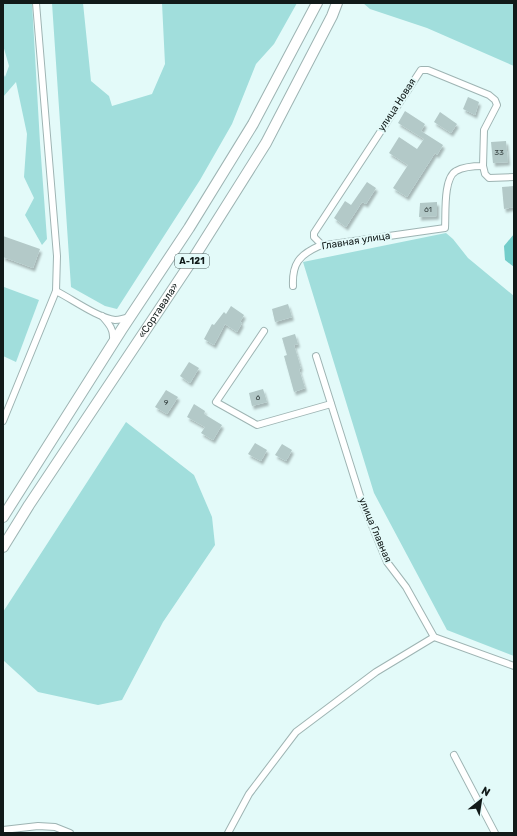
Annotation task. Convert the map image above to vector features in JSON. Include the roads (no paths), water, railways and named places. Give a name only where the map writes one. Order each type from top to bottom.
[{"type":"highway","name":"«Сортавала»","points":[[3,517],[113,343],[189,228],[253,124],[317,3]]},
{"type":"highway","name":"«Сортавала»","points":[[3,547],[29,505],[193,259],[262,150],[332,16],[337,3]]},
{"type":"street","points":[[3,421],[56,291],[57,256],[36,3]]},
{"type":"street","points":[[332,16],[339,6],[344,3]]},
{"type":"street","name":"улица Новая","points":[[322,246],[314,238],[314,233],[420,70],[428,70],[489,95],[495,100],[497,104],[484,130],[483,166]]},
{"type":"street","points":[[483,166],[485,174],[489,178],[514,177]]},
{"type":"street","name":"Главная улица","points":[[293,286],[293,273],[297,262],[310,250],[322,246],[445,228],[447,207],[446,195],[450,176],[456,171],[483,166]]},
{"type":"street","points":[[56,291],[102,316],[115,320],[120,320],[131,316]]},
{"type":"street","points":[[102,316],[114,333],[113,343]]},
{"type":"street","points":[[264,331],[216,402],[257,425],[331,404]]},
{"type":"street","name":"улица Главная","points":[[316,356],[361,499],[387,562],[406,587],[434,637]]},
{"type":"street","points":[[228,833],[249,794],[296,732],[376,672],[434,637],[514,666]]},
{"type":"street","points":[[454,755],[495,833]]},
{"type":"street","points":[[3,830],[38,826],[54,827],[70,833]]}]
